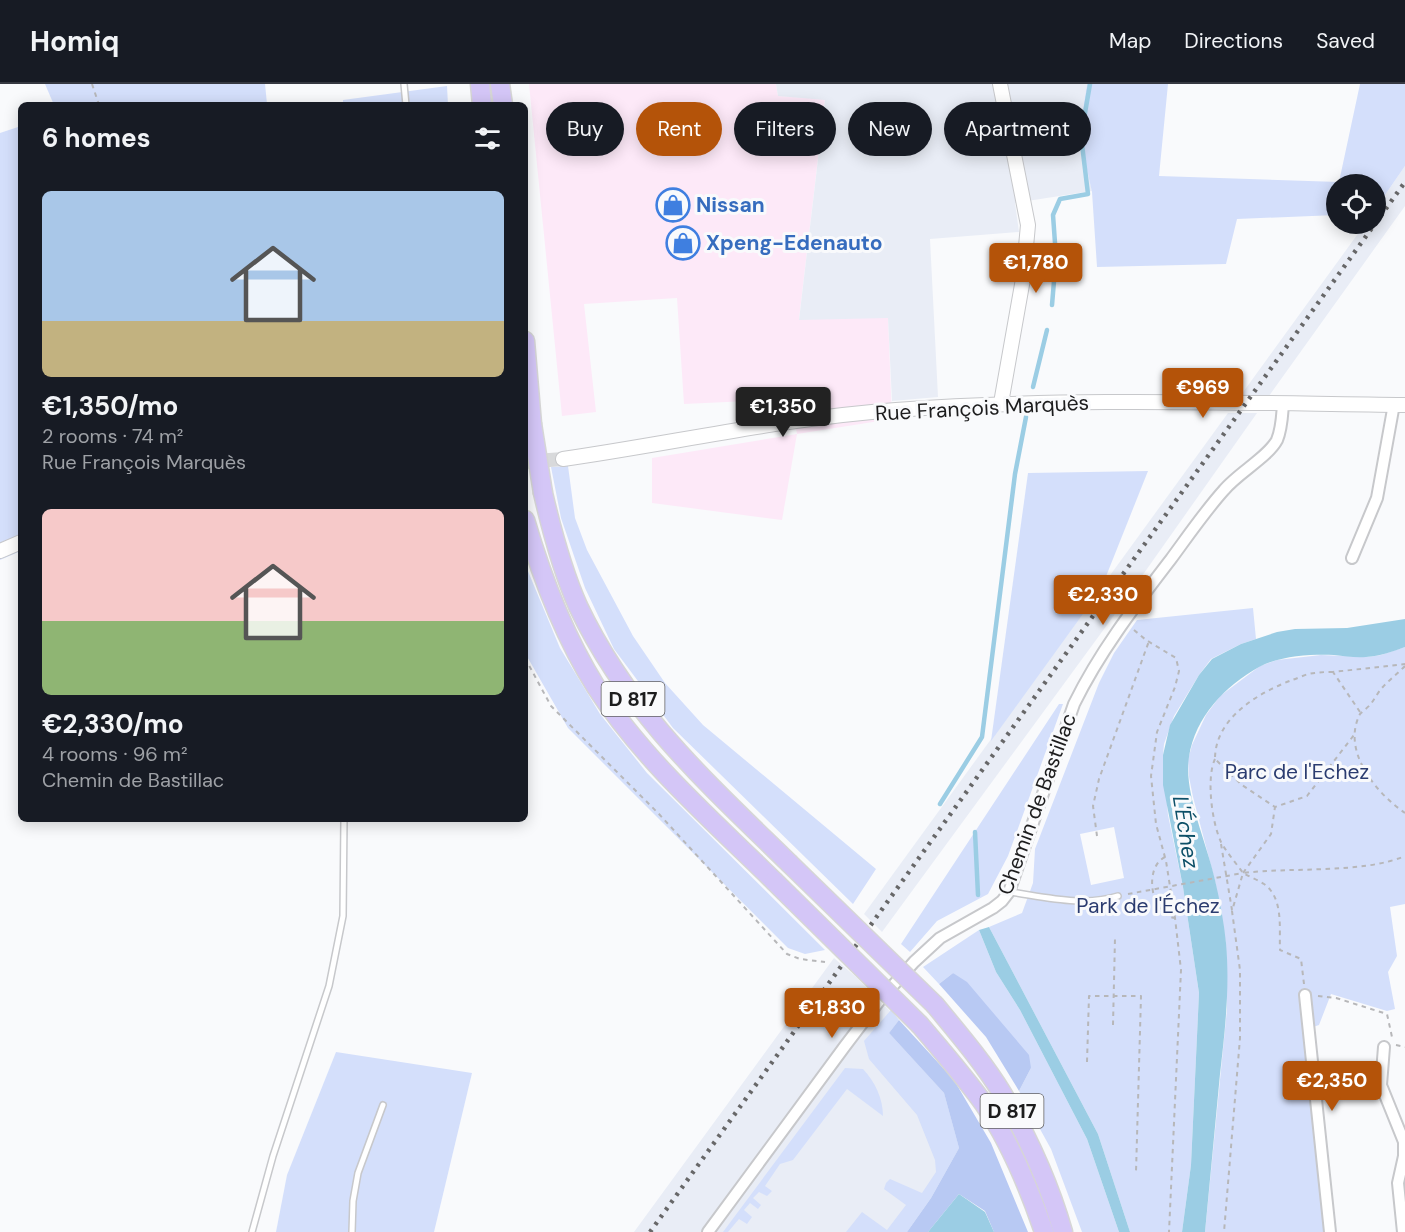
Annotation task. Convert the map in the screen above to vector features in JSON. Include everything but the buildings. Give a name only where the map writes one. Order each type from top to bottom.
[{"type":"main road","points":[[480,84],[482,102]]},
{"type":"main road","name":"D 817","points":[[528,377],[532,424],[543,493],[556,547],[597,645],[624,688],[654,726],[703,779],[935,1005],[1001,1092],[1032,1150],[1055,1203],[1063,1232]]},
{"type":"main road","name":"D 817","points":[[528,530],[544,582],[596,687],[645,752],[683,793],[920,1025],[954,1065],[985,1105],[1012,1155],[1036,1208],[1044,1232]]},
{"type":"street","points":[[1000,84],[1028,225],[1023,279],[1001,403]]},
{"type":"street","name":"Rue François Marquès","points":[[564,459],[787,421],[894,410],[1001,403],[1400,405]]},
{"type":"street","name":"Chemin de Bastillac","points":[[708,1232],[880,1000],[914,962],[940,938],[1002,901],[1008,892],[1074,704],[1087,677],[1124,621],[1224,489],[1247,467],[1270,450],[1281,427],[1283,404]]},
{"type":"street","points":[[1352,558],[1377,498],[1400,405]]},
{"type":"street","points":[[0,551],[18,543]]},
{"type":"street","points":[[1305,994],[1330,1232]]},
{"type":"street","points":[[1388,1046],[1381,1085],[1404,1142],[1404,1156],[1398,1183],[1403,1232]]},
{"type":"lane","points":[[404,84],[405,102]]},
{"type":"lane","points":[[252,1232],[273,1156],[329,986],[343,916],[344,822]]},
{"type":"lane","points":[[1008,892],[1088,902],[1103,901],[1118,896]]},
{"type":"lane","points":[[352,1232],[353,1201],[358,1173],[383,1105]]},
{"type":"path","points":[[92,84],[98,102]]},
{"type":"path","points":[[1124,621],[1149,641],[1176,658],[1179,671],[1157,732],[1151,776],[1156,824],[1171,887],[1181,970],[1169,1232]]},
{"type":"path","points":[[1097,836],[1093,806],[1099,779],[1149,641]]},
{"type":"path","points":[[528,664],[551,706],[659,814],[780,947],[787,954],[800,959],[825,962]]},
{"type":"path","points":[[1224,1232],[1240,1038],[1240,970],[1232,911],[1224,877],[1221,842],[1211,794],[1210,769],[1215,759],[1215,747],[1220,735],[1238,710],[1284,683],[1313,673],[1405,665]]},
{"type":"path","points":[[1275,807],[1307,796],[1354,735],[1361,713],[1370,706],[1382,689],[1405,665]]},
{"type":"path","points":[[1333,672],[1361,713]]},
{"type":"path","points":[[1354,735],[1358,757],[1363,767],[1380,792],[1405,813]]},
{"type":"path","points":[[1215,759],[1242,784],[1275,807]]},
{"type":"path","points":[[1232,911],[1243,873],[1270,834],[1275,807]]},
{"type":"path","points":[[1221,842],[1243,873],[1265,885],[1275,896],[1278,906],[1280,950],[1301,960],[1305,994],[1336,998],[1387,1014],[1390,1020],[1388,1046]]},
{"type":"path","points":[[1165,856],[1159,859],[1152,872],[1153,890],[1155,901],[1168,916],[1175,918]]},
{"type":"path","points":[[1118,896],[1243,873],[1365,865],[1394,861],[1405,856]]},
{"type":"path","points":[[1113,1025],[1115,938]]},
{"type":"path","points":[[1087,1062],[1089,996],[1141,996],[1136,1172]]},
{"type":"shaded area","points":[[529,84],[776,84],[778,96],[825,99],[825,102],[734,102],[734,156],[818,156],[799,319],[888,317],[892,419],[797,434],[790,399],[684,404],[677,298],[584,304],[596,412],[562,416]]},
{"type":"shaded area","points":[[776,84],[1087,84],[1084,102],[944,102],[944,156],[1084,156],[1092,191],[1015,203],[1019,232],[930,239],[938,397],[892,401],[888,318],[799,320],[818,156],[836,156],[836,102],[778,96]]},
{"type":"shaded area","points":[[1405,166],[1405,206],[1386,233],[1386,194]]},
{"type":"shaded area","points":[[1358,234],[1385,234],[1269,396],[1241,395]]},
{"type":"shaded area","points":[[1228,413],[1257,413],[1118,610],[882,932],[864,914]]},
{"type":"shaded area","points":[[797,434],[782,520],[652,503],[652,458]]},
{"type":"shaded area","points":[[834,958],[899,1020],[889,1033],[944,1093],[959,1148],[907,1232],[634,1232]]},
{"type":"shaded area","points":[[953,973],[967,982],[1029,1055],[1031,1068],[1019,1091],[986,1037],[939,984]]},
{"type":"shaded area","points":[[899,1020],[954,1080],[991,1143],[1028,1232],[994,1232],[985,1211],[959,1194],[928,1232],[907,1232],[931,1198],[959,1148],[944,1093],[889,1033]]},
{"type":"green space","points":[[45,84],[265,84],[267,102],[53,102]]},
{"type":"green space","points":[[1087,84],[1168,84],[1159,176],[1326,182],[1326,215],[1237,219],[1226,264],[1097,267],[1092,192],[1084,156],[1091,156],[1091,102],[1084,102]]},
{"type":"green space","points":[[1360,84],[1405,84],[1405,166],[1386,194],[1386,174],[1341,174]]},
{"type":"green space","points":[[447,86],[448,102],[343,102],[343,100]]},
{"type":"green space","points":[[18,127],[18,552],[0,560],[0,133]]},
{"type":"green space","points":[[568,466],[575,518],[587,550],[633,636],[665,683],[703,725],[876,869],[853,904],[673,728],[614,649],[585,588],[561,518],[551,467]]},
{"type":"green space","points":[[1148,471],[1101,589],[991,741],[1028,473]]},
{"type":"green space","points":[[528,571],[560,648],[600,714],[647,773],[825,950],[805,954],[788,948],[568,728],[528,658]]},
{"type":"green space","name":"Park de l'Échez","points":[[1253,608],[1256,639],[1211,659],[1174,716],[1164,744],[1168,815],[1183,887],[1199,993],[1191,1165],[1182,1232],[1130,1232],[1098,1134],[989,927],[1022,913],[1033,883],[1035,849],[1099,683],[1114,653],[1137,620]],"holes":[[[1114,827],[1124,878],[1091,885],[1080,834]]]},
{"type":"green space","name":"Parc de l'Echez","points":[[1405,647],[1405,904],[1390,907],[1397,956],[1388,972],[1395,1009],[1387,1011],[1331,994],[1319,1025],[1313,1027],[1334,1232],[1205,1232],[1227,1009],[1226,944],[1215,881],[1189,777],[1188,760],[1192,745],[1206,715],[1220,696],[1260,666],[1277,660],[1321,655],[1368,657]]},
{"type":"green space","points":[[1059,704],[1063,704],[1008,856],[988,894],[937,921],[910,952],[901,944]]},
{"type":"green space","points":[[979,930],[996,972],[1020,1010],[1087,1139],[1119,1232],[1082,1232],[1051,1149],[1019,1091],[1031,1068],[953,973],[939,984],[923,967]]},
{"type":"green space","points":[[891,1010],[899,1020],[889,1033],[944,1093],[959,1148],[931,1198],[907,1232],[846,1232],[862,1212],[887,1230],[906,1205],[884,1189],[886,1183],[890,1179],[922,1193],[936,1172],[935,1160],[917,1115],[869,1059],[864,1041]]},
{"type":"green space","points":[[336,1052],[472,1073],[434,1232],[276,1232],[287,1175]]},
{"type":"green space","points":[[845,1068],[863,1069],[867,1074],[880,1097],[883,1116],[847,1089],[793,1160],[780,1164],[765,1186],[772,1191],[767,1196],[759,1192],[753,1198],[761,1205],[758,1209],[750,1203],[744,1210],[752,1217],[747,1224],[739,1219],[728,1232],[723,1232]]},
{"type":"water","name":"L'Échez","points":[[1405,619],[1405,647],[1391,652],[1362,657],[1295,656],[1259,667],[1223,693],[1205,716],[1192,742],[1188,771],[1190,786],[1222,912],[1227,959],[1227,992],[1205,1232],[1182,1232],[1191,1165],[1199,993],[1183,887],[1163,785],[1163,755],[1170,725],[1199,675],[1212,659],[1241,644],[1277,632],[1295,629],[1347,628]]},
{"type":"water","points":[[989,927],[1098,1134],[1130,1232],[1119,1232],[1087,1139],[1020,1010],[996,972],[979,930]]},
{"type":"water","points":[[959,1194],[985,1212],[994,1232],[928,1232]]},
{"type":"waterway","points":[[1052,305],[1056,257],[1053,215],[1060,199],[1088,194],[1081,136],[1090,84]]},
{"type":"waterway","points":[[1033,387],[1047,330]]},
{"type":"waterway","points":[[940,804],[982,737],[1015,474],[1026,417]]},
{"type":"waterway","points":[[975,832],[978,895]]},
{"type":"tunnel","points":[[528,462],[563,459]]},
{"type":"railway","points":[[650,1232],[1405,182]]},
{"type":"place","name":"Nissan","points":[[673,205]]},
{"type":"place","name":"Xpeng-Edenauto","points":[[683,243]]}]
